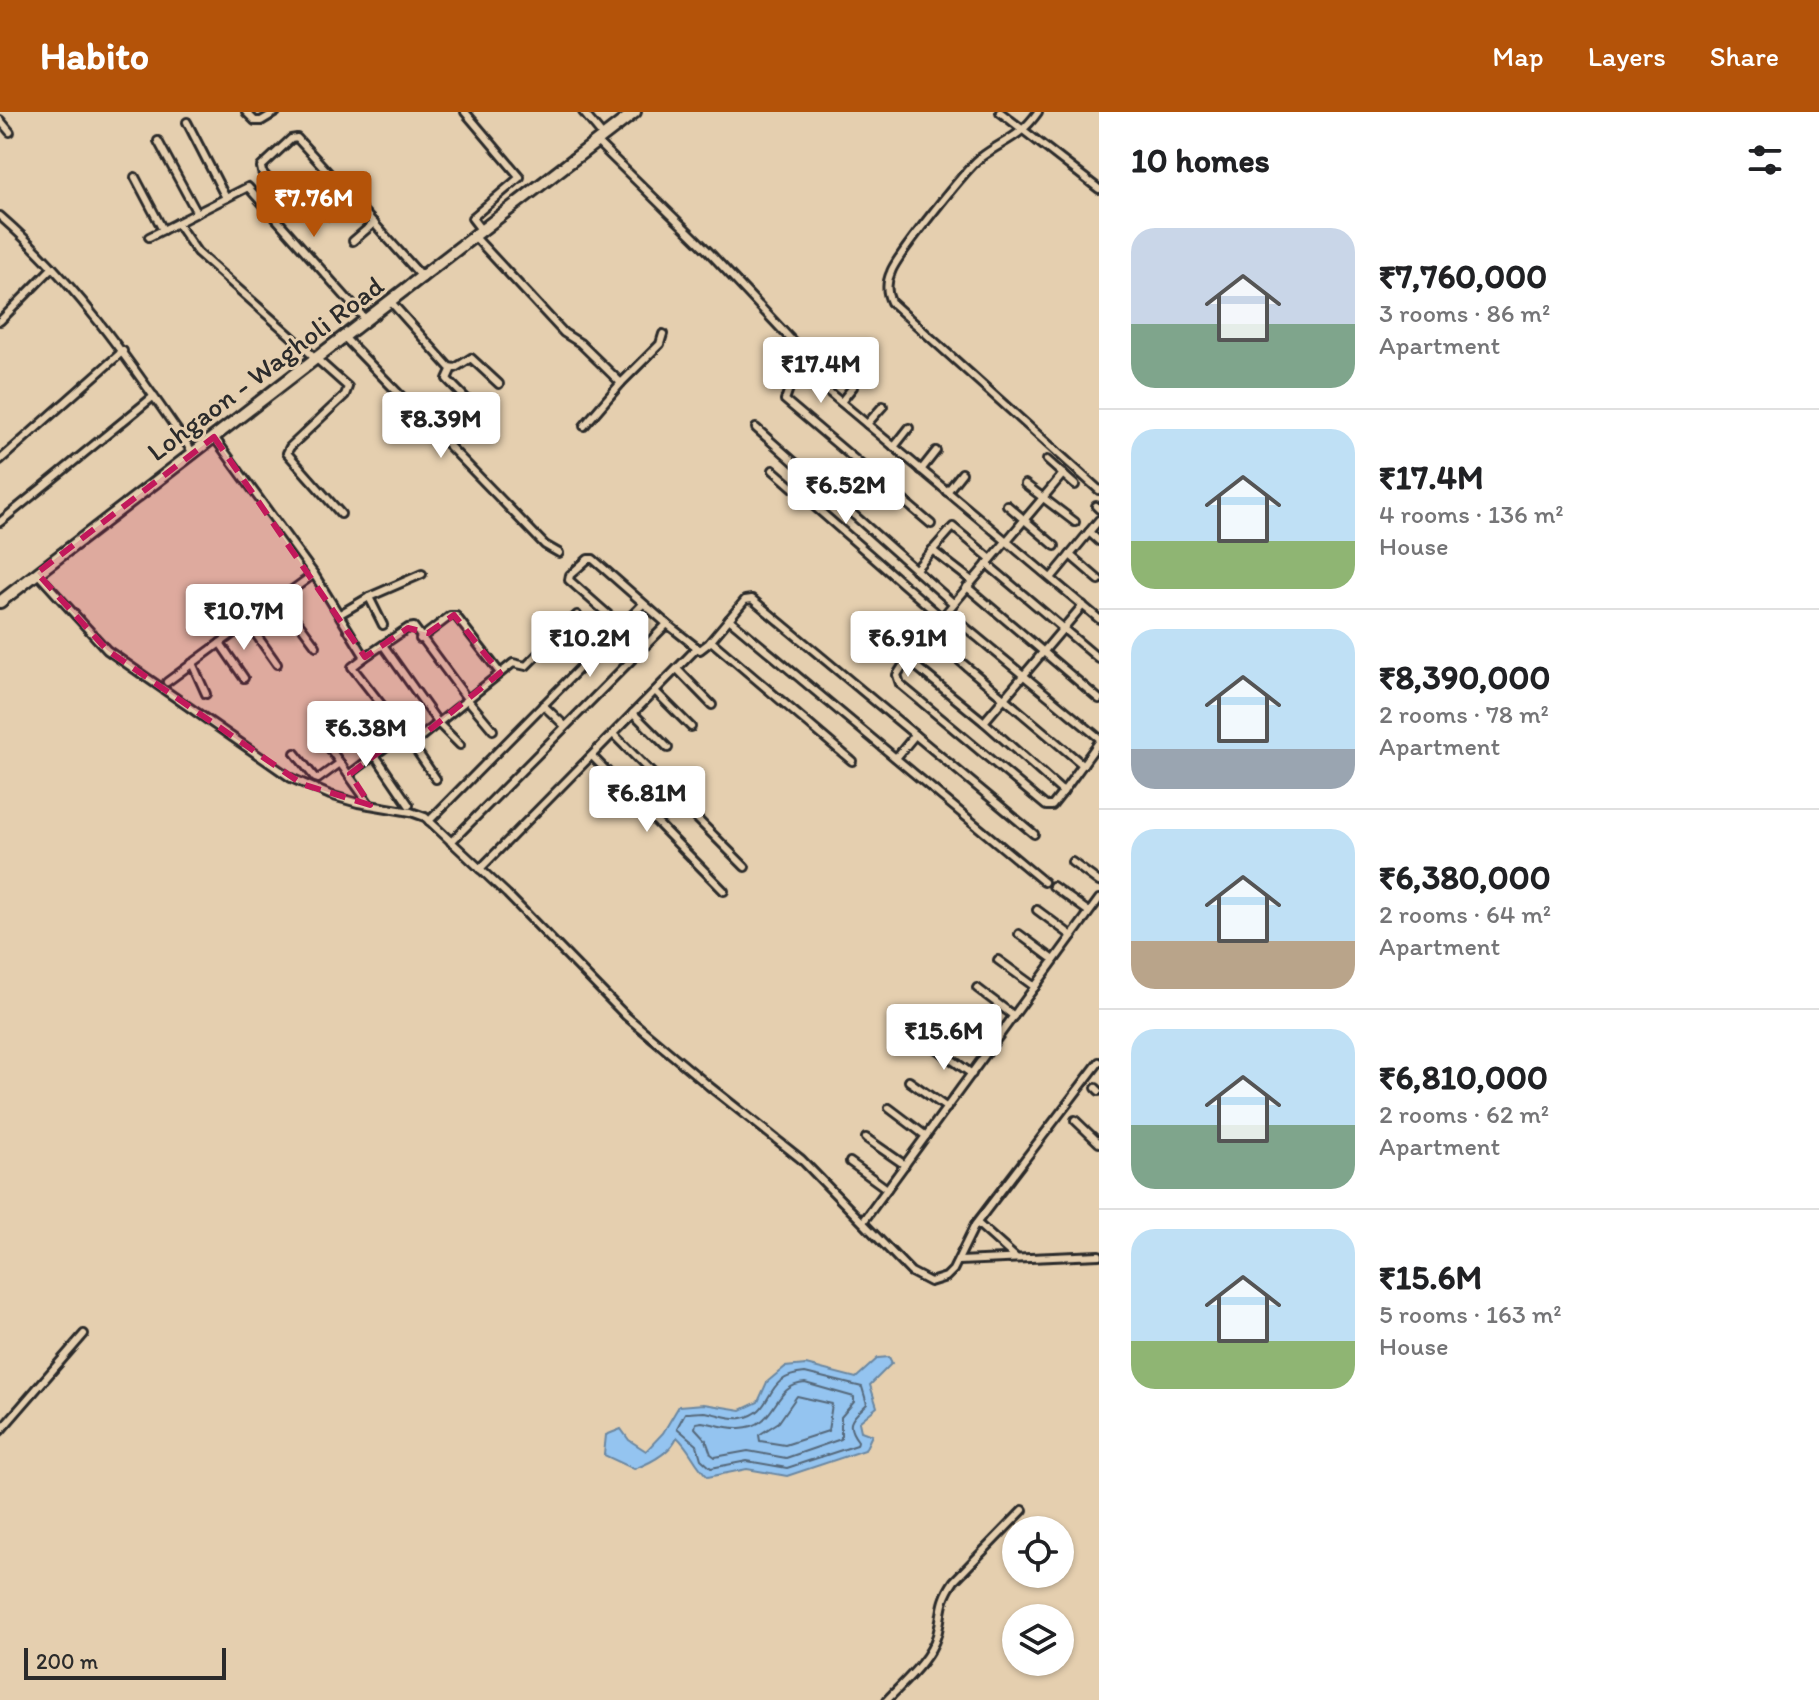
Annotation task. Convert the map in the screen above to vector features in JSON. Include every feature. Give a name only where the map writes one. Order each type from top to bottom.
[{"type":"main road","name":"Lohgaon - Wagholi Road","points":[[0,602],[635,112]]},
{"type":"street","points":[[246,112],[255,121],[261,121],[276,112]]},
{"type":"street","points":[[465,112],[520,177],[472,218],[479,234],[564,333],[580,343],[621,383]]},
{"type":"street","points":[[583,112],[599,138],[799,348],[803,357],[802,368],[791,381],[785,400],[931,524]]},
{"type":"street","points":[[1000,112],[1099,189]]},
{"type":"street","points":[[1038,112],[1024,129],[970,167],[893,266],[887,291],[891,302],[1099,490]]},
{"type":"street","points":[[0,120],[10,132]]},
{"type":"street","points":[[187,122],[226,198]]},
{"type":"street","points":[[329,174],[291,206],[261,167],[294,138],[329,174],[423,278]]},
{"type":"street","points":[[158,141],[197,213]]},
{"type":"street","points":[[135,177],[163,230]]},
{"type":"street","points":[[149,237],[248,187],[366,321]]},
{"type":"street","points":[[331,216],[351,198]]},
{"type":"street","points":[[0,216],[52,268],[123,351],[193,453]]},
{"type":"street","points":[[177,223],[197,252],[346,384],[347,392],[287,453],[341,514]]},
{"type":"street","points":[[353,241],[374,223]]},
{"type":"street","points":[[0,321],[52,268]]},
{"type":"street","points":[[391,302],[452,368]]},
{"type":"street","points":[[584,426],[660,344],[663,334]]},
{"type":"street","points":[[344,337],[545,545],[559,553]]},
{"type":"street","points":[[0,460],[123,351]]},
{"type":"street","points":[[488,421],[447,379],[452,368],[471,358],[499,384]]},
{"type":"street","points":[[802,368],[1099,619]]},
{"type":"street","points":[[841,402],[853,387]]},
{"type":"street","points":[[0,522],[154,396]]},
{"type":"street","points":[[867,424],[883,406]]},
{"type":"street","points":[[756,428],[953,603]]},
{"type":"street","points":[[894,447],[909,428]]},
{"type":"street","points":[[214,437],[314,574],[365,657]]},
{"type":"street","points":[[921,470],[936,451]]},
{"type":"street","points":[[1047,460],[1075,485]]},
{"type":"street","points":[[773,470],[944,615],[1099,740],[1052,806],[1046,806],[900,684],[897,675],[907,659],[944,615],[953,603],[1063,474]]},
{"type":"street","points":[[947,492],[962,473]]},
{"type":"street","points":[[1025,484],[1075,522]]},
{"type":"street","points":[[1007,505],[1055,546]]},
{"type":"street","points":[[1051,578],[1099,520]]},
{"type":"street","points":[[915,570],[953,527],[1099,659]]},
{"type":"street","points":[[1089,532],[1099,541]]},
{"type":"street","points":[[932,550],[1099,699]]},
{"type":"street","points":[[1070,555],[1099,580]]},
{"type":"street","points":[[621,626],[572,583],[570,575],[590,558],[667,624],[703,650],[745,600],[752,599],[1034,834]]},
{"type":"street","points":[[37,573],[102,646],[291,778],[330,795],[411,812],[429,821],[626,1016],[801,1159],[911,1272],[923,1280],[930,1282],[946,1277],[959,1261],[977,1223],[1099,1062]]},
{"type":"street","points":[[167,682],[314,574]]},
{"type":"street","points":[[340,614],[369,597],[422,574]]},
{"type":"street","points":[[369,597],[383,625]]},
{"type":"street","points":[[281,599],[316,646]]},
{"type":"street","points":[[429,821],[643,604]]},
{"type":"street","points":[[984,722],[1083,605]]},
{"type":"street","points":[[412,744],[500,673],[515,663],[526,666],[577,615]]},
{"type":"street","points":[[420,639],[450,616],[456,616],[500,673]]},
{"type":"street","points":[[729,619],[1044,882]]},
{"type":"street","points":[[248,623],[277,664]]},
{"type":"street","points":[[451,842],[667,624]]},
{"type":"street","points":[[436,779],[352,667],[412,626],[493,730]]},
{"type":"street","points":[[928,634],[1083,765]]},
{"type":"street","points":[[711,641],[852,761]]},
{"type":"street","points":[[220,643],[244,678]]},
{"type":"street","points":[[383,645],[439,724],[460,745]]},
{"type":"street","points":[[480,869],[697,648]]},
{"type":"street","points":[[907,659],[1063,792]]},
{"type":"street","points":[[192,663],[206,694]]},
{"type":"street","points":[[677,669],[712,705]]},
{"type":"street","points":[[655,691],[691,727]]},
{"type":"street","points":[[543,705],[565,726]]},
{"type":"street","points":[[370,805],[323,739],[319,725],[385,708]]},
{"type":"street","points":[[633,713],[668,748]]},
{"type":"street","points":[[349,717],[409,805]]},
{"type":"street","points":[[350,774],[404,733]]},
{"type":"street","points":[[613,734],[745,867]]},
{"type":"street","points":[[896,758],[915,735]]},
{"type":"street","points":[[295,753],[318,779],[340,763]]},
{"type":"street","points":[[592,756],[724,891]]},
{"type":"street","points":[[1072,862],[1099,882]]},
{"type":"street","points":[[1053,886],[1089,912]]},
{"type":"street","points":[[863,1222],[1099,899]]},
{"type":"street","points":[[1037,910],[1072,936]]},
{"type":"street","points":[[1019,934],[1054,960]]},
{"type":"street","points":[[998,960],[1035,987]]},
{"type":"street","points":[[977,988],[1014,1016]]},
{"type":"street","points":[[955,1018],[993,1045]]},
{"type":"street","points":[[934,1047],[972,1074]]},
{"type":"street","points":[[909,1081],[947,1108]]},
{"type":"street","points":[[889,1108],[926,1136]]},
{"type":"street","points":[[1075,1120],[1099,1143]]},
{"type":"street","points":[[866,1138],[905,1165]]},
{"type":"street","points":[[850,1162],[887,1189]]},
{"type":"street","points":[[977,1223],[1015,1257]]},
{"type":"street","points":[[959,1261],[1099,1255]]},
{"type":"street","points":[[0,1431],[84,1334]]},
{"type":"street","points":[[887,1700],[930,1651],[937,1635],[939,1612],[945,1594],[954,1581],[1023,1510]]},
{"type":"highlighted area","points":[[214,437],[365,657],[408,628],[428,633],[454,615],[500,673],[412,744],[404,733],[350,774],[370,805],[302,784],[107,650],[37,573]]},
{"type":"water","points":[[889,1357],[892,1363],[870,1385],[877,1407],[859,1422],[861,1431],[872,1435],[865,1450],[787,1476],[747,1469],[708,1477],[677,1437],[665,1453],[634,1469],[604,1455],[606,1435],[621,1429],[629,1440],[646,1451],[663,1433],[679,1406],[704,1404],[741,1410],[758,1402],[767,1382],[785,1367],[806,1365],[856,1378],[878,1358]]}]
